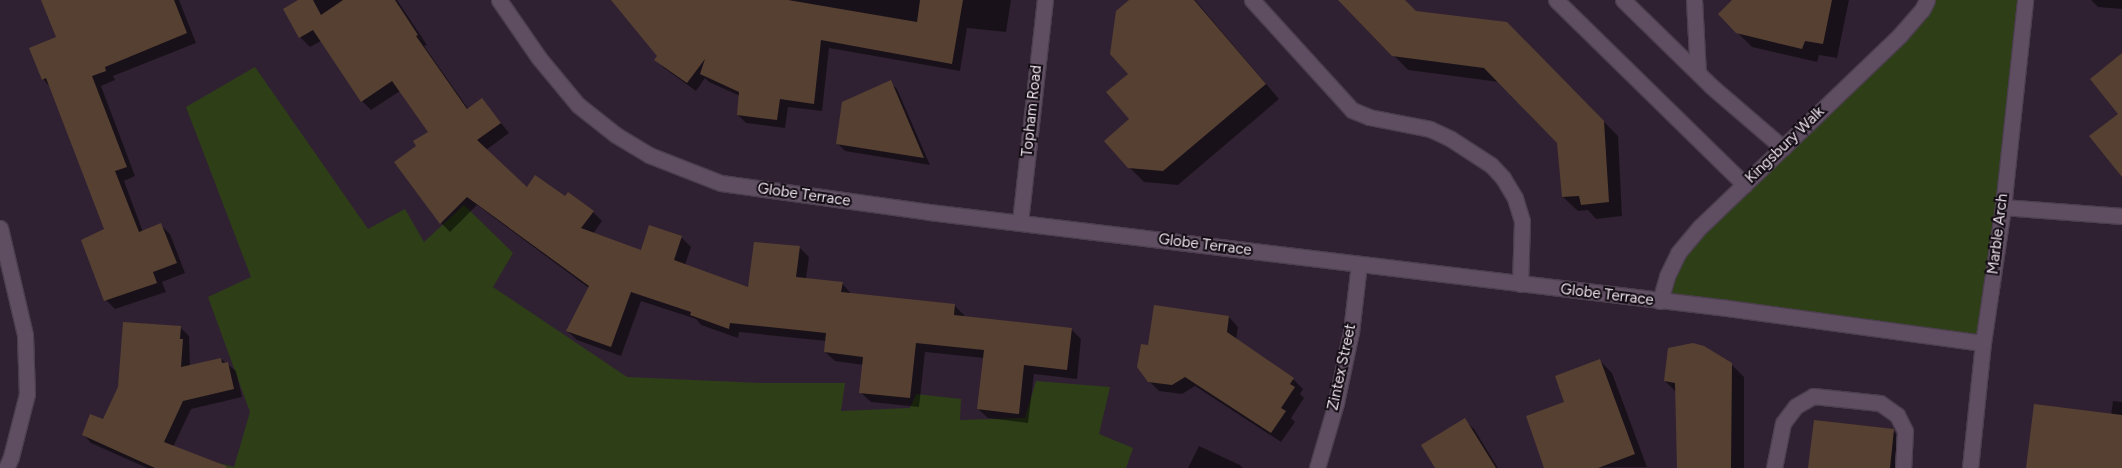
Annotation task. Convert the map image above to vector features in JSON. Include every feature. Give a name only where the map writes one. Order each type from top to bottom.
[{"type":"street","name":"Globe Terrace","points":[[499,0],[539,58],[578,104],[616,135],[649,155],[721,183],[929,212],[1660,301],[1983,343]]},
{"type":"street","name":"Topham Road","points":[[1020,222],[1045,0]]},
{"type":"street","points":[[1252,0],[1352,110],[1369,117],[1430,129],[1451,139],[1491,165],[1503,178],[1515,198],[1522,221],[1520,284]]},
{"type":"street","points":[[1556,0],[1745,185]]},
{"type":"street","points":[[1623,0],[1698,74],[1783,148]]},
{"type":"street","points":[[1694,0],[1698,74]]},
{"type":"street","name":"Kingsbury Walk","points":[[1660,301],[1667,276],[1678,253],[1701,226],[1900,34],[1922,10],[1927,0]]},
{"type":"street","name":"Marble Arch","points":[[1970,468],[1983,343],[2003,207],[2024,0]]},
{"type":"street","points":[[2003,207],[2122,216]]},
{"type":"street","points":[[0,228],[25,335],[27,394],[16,442],[6,468]]},
{"type":"street","name":"Zintex Street","points":[[1317,468],[1336,404],[1351,332],[1359,264]]},
{"type":"street","points":[[1774,468],[1783,422],[1796,406],[1813,396],[1880,402],[1897,415],[1905,431],[1902,468]]},
{"type":"green space","points":[[1924,0],[2024,0],[1982,345],[1659,303],[1677,252],[1897,34]]},
{"type":"green space","points":[[255,67],[368,229],[405,209],[424,242],[464,205],[513,253],[493,287],[627,377],[759,383],[845,383],[841,411],[910,408],[916,394],[961,399],[960,420],[1025,418],[1036,381],[1110,387],[1099,434],[1133,448],[1126,468],[217,468],[219,463],[234,467],[250,412],[208,297],[251,277],[186,107]]},
{"type":"building","points":[[41,0],[174,0],[187,33],[105,67],[106,71],[92,76],[127,167],[115,171],[139,232],[161,223],[177,263],[153,272],[157,283],[104,301],[81,240],[104,229],[46,78],[42,80],[29,48],[56,37]]},
{"type":"building","points":[[298,0],[313,0],[321,15],[343,0],[395,0],[418,35],[416,36],[467,109],[482,98],[501,123],[477,140],[527,187],[535,175],[565,196],[568,192],[594,211],[581,228],[641,250],[649,225],[682,236],[674,260],[748,287],[754,242],[800,246],[796,277],[843,282],[841,292],[955,304],[954,315],[1072,328],[1067,370],[1024,365],[1019,414],[977,409],[984,350],[916,343],[910,398],[859,393],[863,357],[824,352],[826,333],[730,323],[729,329],[690,315],[691,312],[631,292],[611,347],[566,331],[589,286],[467,197],[440,224],[394,162],[416,146],[413,141],[428,132],[392,81],[361,102],[313,30],[299,38],[283,9]]},
{"type":"building","points":[[611,0],[788,0],[917,22],[920,0],[963,0],[952,64],[821,40],[814,104],[780,99],[777,120],[737,115],[739,92],[700,74],[705,59],[687,83],[654,60],[657,56]]},
{"type":"building","points":[[1129,0],[1194,0],[1266,84],[1163,171],[1128,168],[1104,141],[1129,119],[1106,92],[1128,74],[1110,54],[1116,11]]},
{"type":"building","points":[[1338,0],[1405,0],[1416,11],[1507,22],[1604,121],[1609,202],[1581,205],[1579,196],[1562,197],[1557,143],[1484,68],[1392,56]]},
{"type":"building","points":[[1732,0],[1832,0],[1823,44],[1805,41],[1802,49],[1736,33],[1718,14]]},
{"type":"building","points":[[2122,53],[2122,177],[2089,136],[2118,114],[2090,79]]},
{"type":"building","points":[[891,80],[924,158],[836,144],[842,102]]},
{"type":"building","points":[[1154,305],[1229,316],[1227,332],[1294,378],[1290,384],[1295,387],[1281,408],[1286,411],[1271,433],[1185,377],[1172,385],[1148,382],[1137,367],[1141,344],[1148,345]]},
{"type":"building","points":[[123,322],[181,326],[180,339],[183,339],[181,367],[221,358],[222,363],[228,362],[234,389],[183,401],[164,442],[226,466],[226,468],[155,468],[82,435],[90,414],[103,419],[118,387]]},
{"type":"building","points":[[1693,343],[1704,346],[1732,363],[1731,468],[1677,468],[1675,383],[1664,381],[1668,348]]},
{"type":"building","points":[[1600,359],[1635,454],[1598,468],[1544,468],[1526,416],[1564,402],[1555,376]]},
{"type":"building","points":[[2034,404],[2122,415],[2122,468],[2026,468]]},
{"type":"building","points":[[1465,418],[1496,468],[1435,468],[1421,445]]},
{"type":"building","points":[[1814,420],[1894,429],[1890,468],[1808,468]]}]
